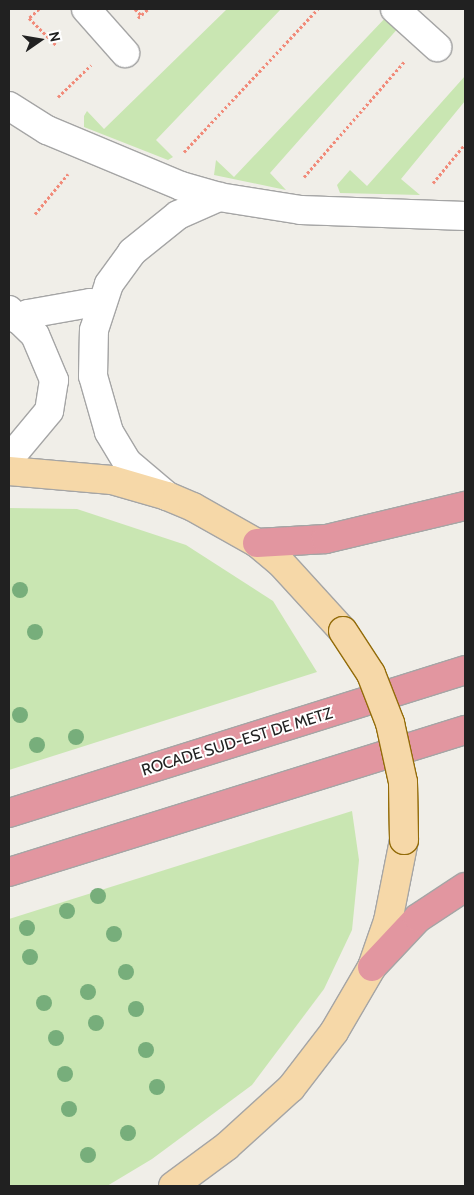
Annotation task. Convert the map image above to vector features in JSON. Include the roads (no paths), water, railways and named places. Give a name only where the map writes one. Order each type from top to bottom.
[{"type":"highway","points":[[257,543],[326,539],[465,506]]},
{"type":"highway","name":"ROCADE SUD-EST DE METZ","points":[[9,813],[465,670]]},
{"type":"highway","points":[[9,872],[465,730]]},
{"type":"highway","points":[[372,967],[418,918],[465,887]]},
{"type":"main road","points":[[9,471],[112,480],[167,496],[257,543],[280,562],[343,632],[371,674],[390,723],[403,782],[404,840],[388,922],[372,967],[334,1032],[291,1088],[227,1146],[173,1186]]},
{"type":"lane","points":[[86,9],[125,53]]},
{"type":"lane","points":[[395,9],[432,42]]},
{"type":"lane","points":[[9,106],[47,130],[86,147],[181,186],[219,197],[301,210],[465,216]]},
{"type":"lane","points":[[167,496],[127,462],[104,416],[93,376],[94,330],[109,284],[132,252],[151,234],[196,205],[219,197]]},
{"type":"lane","points":[[13,315],[90,303],[101,305]]},
{"type":"lane","points":[[9,459],[49,410],[54,380],[35,334],[13,315]]}]
